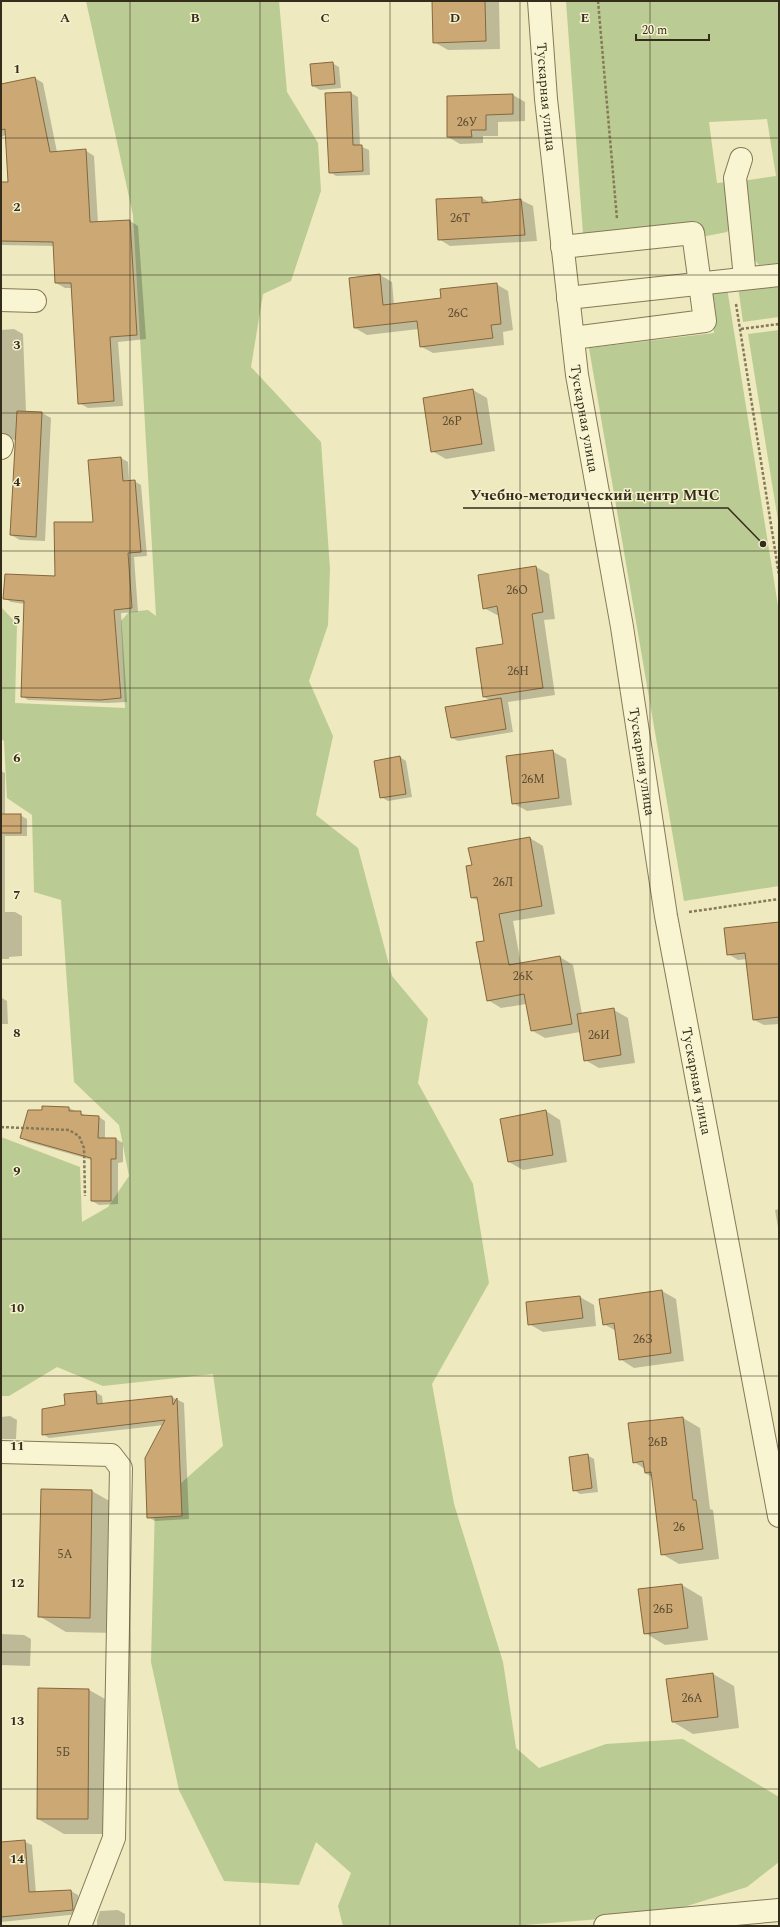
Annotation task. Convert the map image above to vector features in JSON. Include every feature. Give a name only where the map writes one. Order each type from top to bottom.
[{"type":"street","name":"Тускарная улица","points":[[540,1],[546,99],[577,375],[622,627],[666,916],[779,1516]]},
{"type":"street","points":[[739,279],[735,178],[741,158]]},
{"type":"street","points":[[562,247],[693,233],[705,321],[573,338]]},
{"type":"street","points":[[568,298],[779,274]]},
{"type":"street","points":[[1,300],[35,301]]},
{"type":"street","points":[[1,1452],[111,1454],[121,1468],[114,1838],[80,1926]]},
{"type":"street","points":[[605,1926],[779,1910]]},
{"type":"path","points":[[598,1],[619,241]]},
{"type":"path","points":[[739,279],[740,329],[779,575]]},
{"type":"path","points":[[740,329],[779,324]]},
{"type":"path","points":[[666,916],[779,899]]},
{"type":"path","points":[[1,1127],[69,1130],[79,1136],[84,1148],[85,1196]]},
{"type":"green space","points":[[86,1],[279,1],[287,92],[318,143],[321,191],[291,281],[263,294],[251,367],[321,442],[330,569],[328,625],[309,681],[333,736],[316,815],[358,848],[392,976],[428,1019],[418,1083],[473,1184],[489,1283],[432,1384],[454,1504],[503,1662],[516,1748],[539,1768],[606,1744],[683,1739],[779,1797],[779,1862],[747,1887],[662,1914],[513,1926],[343,1926],[338,1906],[351,1873],[316,1842],[299,1885],[224,1881],[179,1790],[151,1662],[155,1506],[223,1446],[213,1374],[103,1386],[57,1367],[9,1396],[1,1396],[1,1137],[80,1167],[82,1222],[108,1207],[129,1176],[119,1125],[74,1082],[61,900],[34,892],[32,815],[7,798],[4,741],[1,739],[1,607],[17,624],[15,703],[125,708],[121,621],[129,612],[148,610],[156,616],[133,215]]},
{"type":"green space","points":[[566,1],[779,1],[779,263],[759,265],[753,258],[742,181],[776,176],[767,119],[709,122],[717,183],[727,182],[732,222],[727,232],[701,237],[699,224],[583,234]]},
{"type":"green space","points":[[779,282],[779,317],[743,322],[738,286]]},
{"type":"green space","points":[[727,288],[779,612],[779,886],[684,901],[589,348],[714,333],[708,290]]},
{"type":"green space","points":[[779,330],[779,527],[748,334]]},
{"type":"building","points":[[432,1],[485,1],[486,41],[433,43]]},
{"type":"building","points":[[333,62],[335,84],[312,86],[310,64]]},
{"type":"building","points":[[35,77],[50,152],[86,149],[90,222],[130,220],[137,335],[110,337],[114,401],[78,404],[71,283],[55,283],[53,242],[1,241],[1,182],[8,182],[5,129],[1,130],[1,84]]},
{"type":"building","points":[[351,92],[353,145],[362,145],[363,171],[329,173],[325,93]]},
{"type":"building","points":[[513,94],[513,114],[486,115],[486,130],[471,130],[472,137],[447,137],[447,96]]},
{"type":"building","points":[[482,197],[482,203],[521,199],[525,235],[438,240],[436,199]]},
{"type":"building","points":[[380,274],[383,305],[441,298],[440,289],[497,283],[501,324],[491,325],[493,338],[420,347],[417,321],[354,328],[349,278]]},
{"type":"building","points":[[473,389],[482,444],[431,452],[423,398]]},
{"type":"building","points":[[17,411],[42,412],[36,537],[10,535]]},
{"type":"building","points":[[121,457],[123,481],[135,480],[141,552],[128,553],[132,608],[114,610],[121,698],[100,700],[21,697],[24,601],[3,599],[5,574],[55,576],[54,522],[93,522],[88,460]]},
{"type":"building","points":[[536,566],[543,612],[532,614],[543,688],[483,697],[476,648],[503,644],[497,606],[483,609],[478,575]]},
{"type":"building","points":[[501,698],[506,729],[451,738],[445,707]]},
{"type":"building","points":[[553,750],[559,798],[512,804],[506,756]]},
{"type":"building","points":[[400,756],[406,794],[380,798],[374,761]]},
{"type":"building","points":[[1,814],[21,814],[21,833],[1,833]]},
{"type":"building","points":[[530,837],[542,906],[499,914],[509,965],[560,956],[572,1024],[531,1031],[524,994],[487,1001],[476,942],[484,941],[477,897],[471,898],[466,866],[472,865],[468,848]]},
{"type":"building","points":[[779,922],[779,1017],[753,1020],[745,953],[727,955],[724,928]]},
{"type":"building","points":[[614,1008],[621,1055],[584,1061],[577,1014]]},
{"type":"building","points":[[42,1106],[69,1107],[69,1111],[81,1111],[81,1115],[99,1116],[98,1138],[116,1138],[116,1159],[111,1159],[111,1201],[91,1201],[91,1158],[20,1138],[28,1110],[42,1110]]},
{"type":"building","points":[[546,1110],[553,1155],[508,1162],[500,1119]]},
{"type":"building","points":[[662,1290],[671,1353],[619,1360],[614,1323],[603,1325],[599,1299]]},
{"type":"building","points":[[580,1296],[583,1318],[528,1325],[526,1302]]},
{"type":"building","points":[[96,1391],[97,1404],[172,1396],[173,1405],[177,1398],[182,1516],[147,1518],[145,1458],[165,1420],[42,1435],[42,1409],[65,1405],[64,1394]]},
{"type":"building","points":[[683,1417],[693,1500],[696,1500],[703,1549],[661,1555],[651,1472],[645,1473],[643,1461],[633,1463],[628,1423]]},
{"type":"building","points":[[588,1454],[592,1488],[573,1491],[569,1457]]},
{"type":"building","points":[[41,1489],[92,1490],[90,1618],[38,1617]]},
{"type":"building","points":[[682,1584],[688,1628],[644,1634],[638,1589]]},
{"type":"building","points":[[713,1673],[718,1717],[672,1722],[666,1679]]},
{"type":"building","points":[[38,1688],[89,1689],[88,1819],[37,1819]]},
{"type":"building","points":[[25,1840],[29,1892],[71,1890],[73,1910],[1,1917],[1,1842]]},
{"type":"place","name":"Учебно-методический центр МЧС","points":[[763,544]]}]
